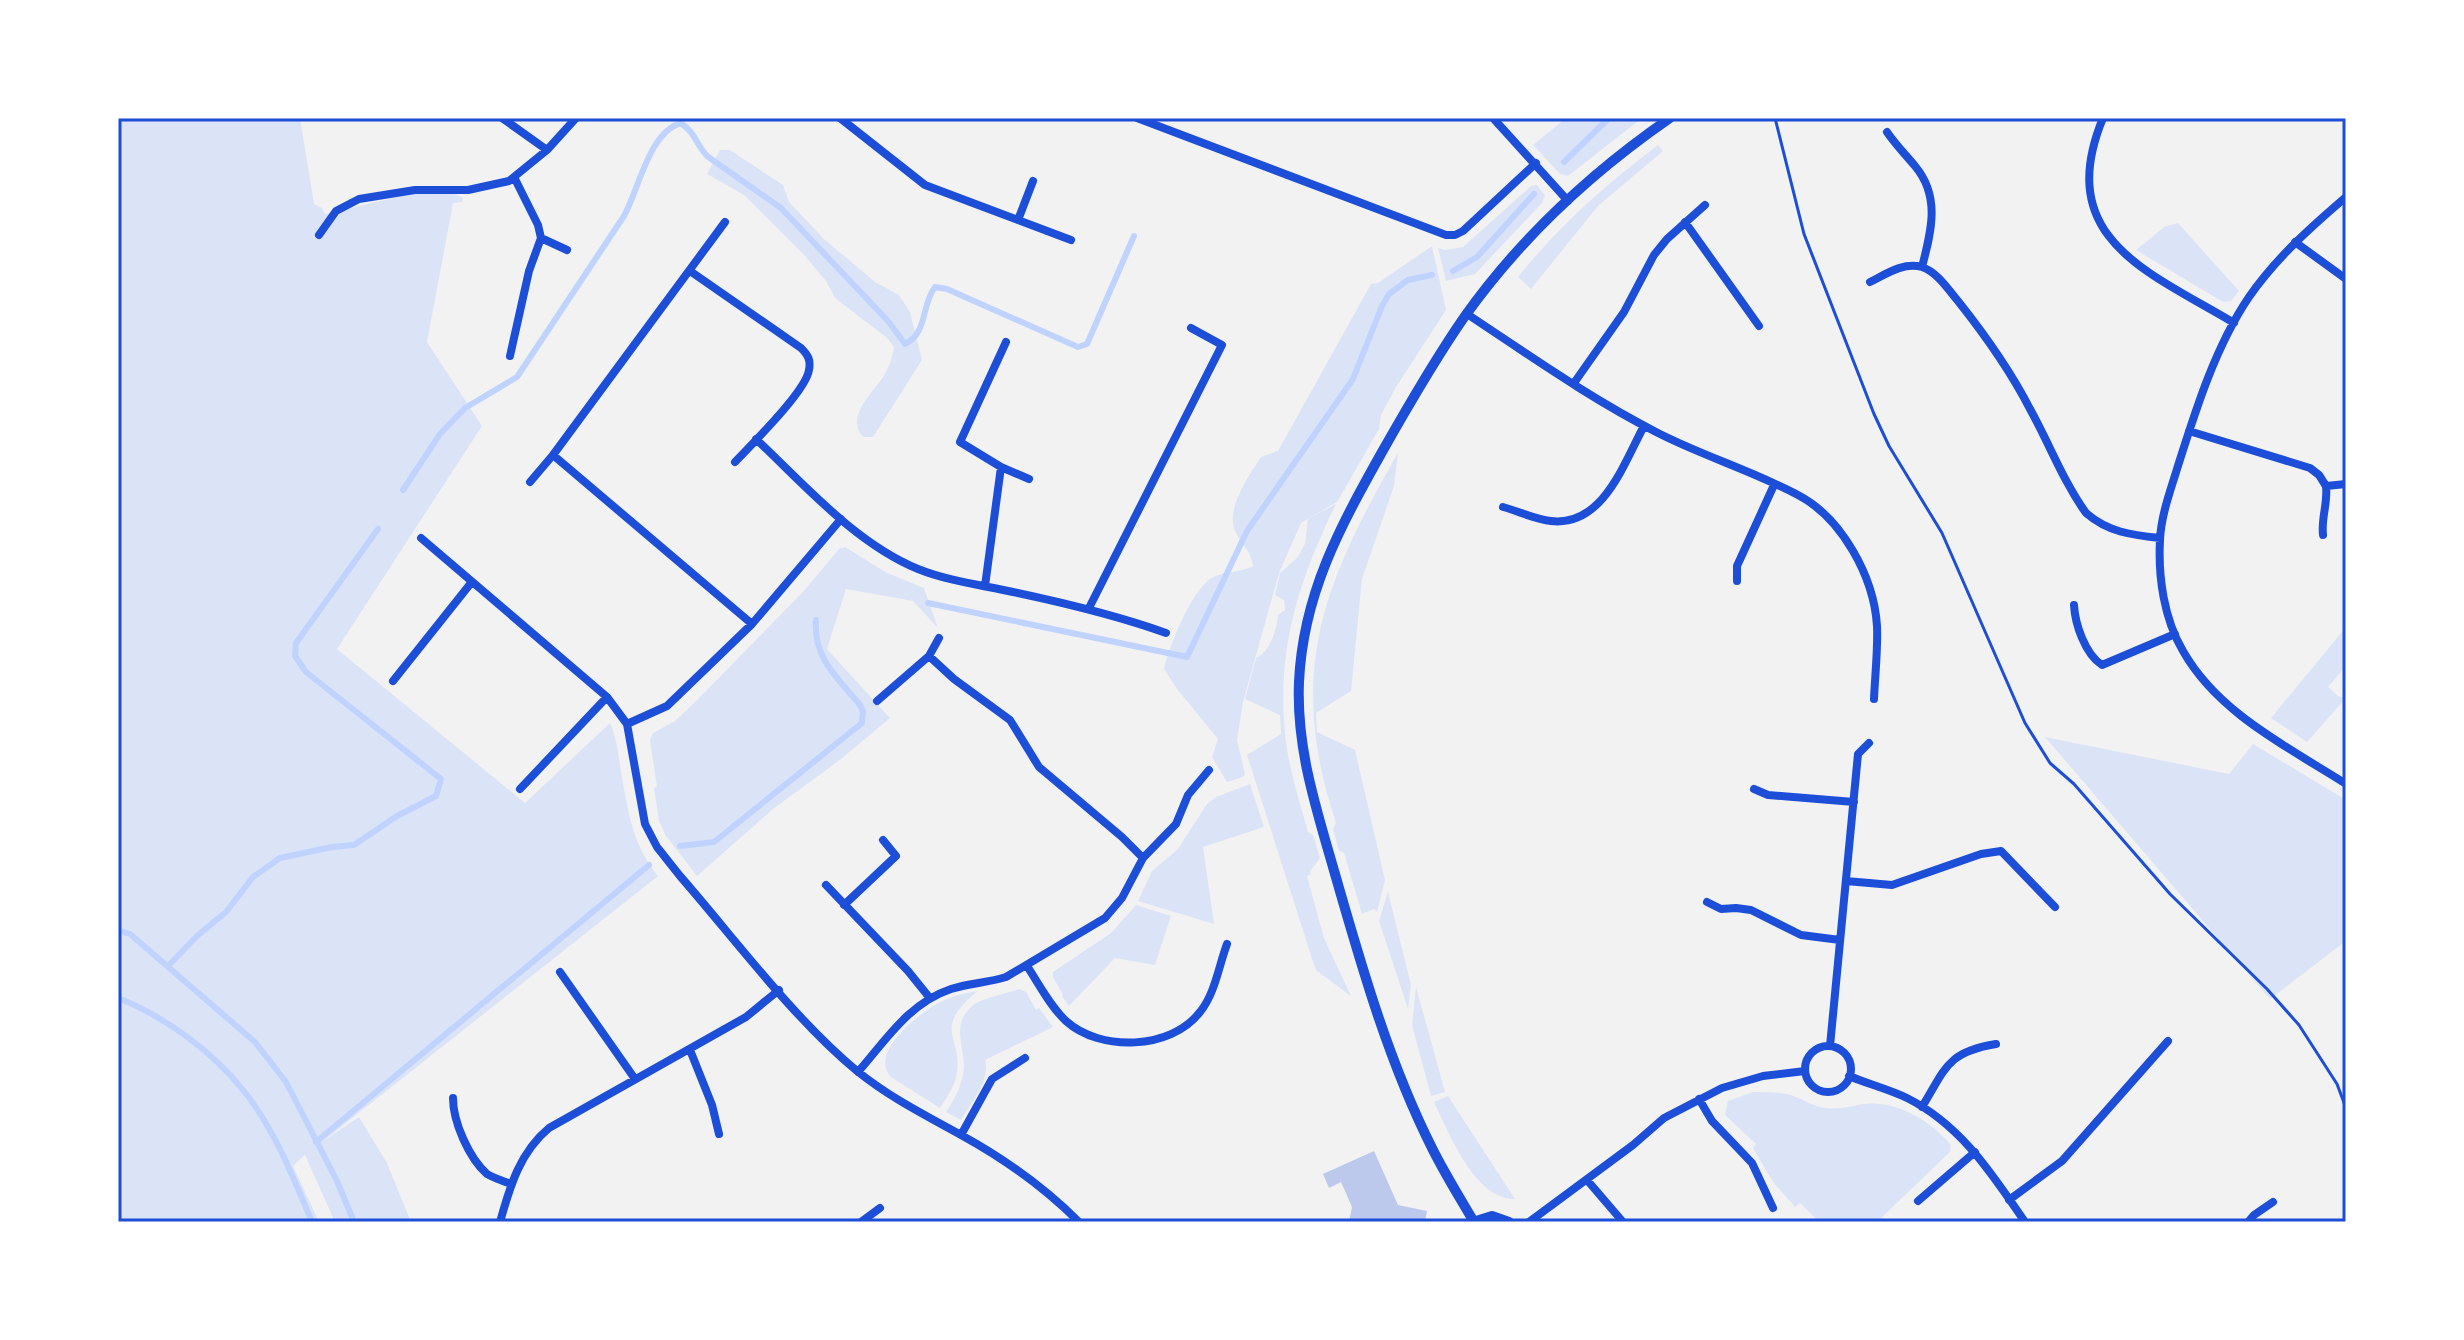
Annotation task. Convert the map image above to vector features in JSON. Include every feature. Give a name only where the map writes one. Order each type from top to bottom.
[{"type":"street","points":[[502,118],[547,150]]},
{"type":"street","points":[[319,235],[336,211],[359,199],[415,190],[479,189],[514,177],[547,150],[576,118]]},
{"type":"street","points":[[840,118],[925,185],[1071,240]]},
{"type":"street","points":[[1137,118],[1446,235],[1463,231],[1536,163]]},
{"type":"street","points":[[1493,118],[1568,201]]},
{"type":"street","points":[[1509,1222],[1492,1216],[1474,1222],[1433,1150],[1390,1049],[1309,782],[1298,708],[1305,630],[1321,570],[1354,502],[1467,314],[1512,258],[1568,201],[1603,169],[1670,118]]},
{"type":"street","points":[[2103,118],[2092,144],[2088,175],[2095,210],[2104,231],[2115,247],[2137,266],[2234,323]]},
{"type":"street","points":[[1887,132],[1915,165],[1930,196],[1932,229],[1922,267]]},
{"type":"street","points":[[510,356],[529,271],[541,238],[538,225],[514,177]]},
{"type":"street","points":[[1018,220],[1033,181]]},
{"type":"street","points":[[2346,197],[2295,242],[2249,296],[2234,323],[2189,431],[2160,538],[2164,598],[2175,634],[2183,652],[2209,687],[2235,711],[2346,784]]},
{"type":"street","points":[[1574,383],[1624,312],[1654,255],[1705,205]]},
{"type":"street","points":[[530,482],[725,222]]},
{"type":"street","points":[[1685,222],[1759,326]]},
{"type":"street","points":[[541,238],[567,250]]},
{"type":"street","points":[[2295,242],[2346,279]]},
{"type":"street","points":[[1870,282],[1896,269],[1922,267],[1944,283],[2010,372],[2086,513],[2113,530],[2160,538]]},
{"type":"street","points":[[690,271],[808,355],[809,372],[805,381],[735,462]]},
{"type":"street","points":[[1467,314],[1644,426],[1799,495],[1821,512],[1857,560],[1872,600],[1877,623],[1874,699]]},
{"type":"street","points":[[1089,608],[1222,345],[1191,328]]},
{"type":"street","points":[[1006,342],[960,442],[1001,467],[1029,479]]},
{"type":"street","points":[[1503,507],[1551,521],[1580,517],[1604,497],[1644,426]]},
{"type":"street","points":[[2189,431],[2310,468],[2326,486],[2323,535]]},
{"type":"street","points":[[756,439],[841,519],[883,551],[916,568],[951,580],[1089,608],[1166,633]]},
{"type":"street","points":[[553,455],[752,624]]},
{"type":"street","points":[[985,586],[1001,467]]},
{"type":"street","points":[[2326,486],[2346,484]]},
{"type":"street","points":[[1737,581],[1737,566],[1774,485]]},
{"type":"street","points":[[627,724],[667,706],[752,624],[841,519]]},
{"type":"street","points":[[421,538],[607,697],[627,724],[645,824],[657,847],[830,1046],[858,1072],[901,1102],[961,1135],[1028,1178],[1079,1222]]},
{"type":"street","points":[[393,681],[471,583]]},
{"type":"street","points":[[2074,605],[2075,620],[2094,660],[2102,665],[2175,634]]},
{"type":"street","points":[[877,701],[929,656],[939,638]]},
{"type":"street","points":[[929,656],[954,679],[1010,720],[1039,767],[1143,858]]},
{"type":"street","points":[[520,789],[607,697]]},
{"type":"street","points":[[1830,1046],[1858,754],[1869,743]]},
{"type":"street","points":[[858,1072],[906,1015],[929,997],[972,983],[1006,977],[1105,918],[1122,898],[1143,858],[1176,824],[1188,795],[1209,770]]},
{"type":"street","points":[[1754,789],[1768,795],[1854,802]]},
{"type":"street","points":[[844,905],[896,856],[883,840]]},
{"type":"street","points":[[1846,881],[1892,885],[1981,854],[2001,851],[2055,907]]},
{"type":"street","points":[[826,885],[929,997]]},
{"type":"street","points":[[1707,902],[1721,909],[1751,910],[1801,935],[1840,940]]},
{"type":"street","points":[[1027,966],[1053,1007],[1076,1029],[1109,1041],[1152,1040],[1170,1035],[1200,1014],[1208,1000],[1227,944]]},
{"type":"street","points":[[560,972],[635,1079]]},
{"type":"street","points":[[500,1222],[511,1184],[538,1137],[557,1123],[746,1017],[779,990]]},
{"type":"street","points":[[2009,1200],[2062,1161],[2168,1041]]},
{"type":"street","points":[[1922,1107],[1956,1056],[1977,1047],[1996,1044]]},
{"type":"street","points":[[1830,1046],[1846,1054],[1849,1061],[1849,1076],[1841,1087],[1824,1092],[1811,1084],[1805,1071],[1808,1058],[1815,1050],[1830,1046]]},
{"type":"street","points":[[690,1050],[712,1105],[719,1134]]},
{"type":"street","points":[[961,1135],[992,1079],[1025,1058]]},
{"type":"street","points":[[1529,1222],[1657,1123],[1699,1099],[1743,1081],[1805,1071]]},
{"type":"street","points":[[1849,1076],[1922,1107],[1951,1128],[1975,1152],[2025,1222]]},
{"type":"street","points":[[453,1098],[453,1112],[460,1134],[480,1164],[488,1175],[511,1184]]},
{"type":"street","points":[[1699,1099],[1712,1121],[1752,1163],[1773,1208]]},
{"type":"street","points":[[1918,1201],[1975,1152]]},
{"type":"street","points":[[1587,1180],[1623,1222]]},
{"type":"street","points":[[2248,1222],[2273,1202]]},
{"type":"street","points":[[861,1222],[880,1208]]},
{"type":"path","points":[[1775,118],[1804,234],[1874,414],[1889,446],[1942,533],[2032,735],[2050,763],[2074,784],[2170,894],[2267,989],[2299,1025],[2337,1084],[2346,1108]]},
{"type":"shaded area","points":[[118,118],[300,118],[314,204],[322,208],[325,214],[417,194],[452,193],[463,198],[462,202],[453,203],[427,342],[482,426],[337,649],[525,803],[610,723],[636,837],[658,876],[322,1142],[359,1117],[387,1163],[411,1222],[335,1222],[305,1155],[293,1166],[319,1222],[118,1222]]},
{"type":"shaded area","points":[[1566,118],[1642,118],[1568,176],[1560,174],[1533,145]]},
{"type":"shaded area","points":[[1658,145],[1663,151],[1598,206],[1531,289],[1518,277],[1584,207]]},
{"type":"shaded area","points":[[720,150],[730,150],[783,185],[789,202],[824,239],[875,282],[899,295],[910,312],[922,360],[873,437],[863,437],[857,422],[862,406],[885,373],[894,347],[887,338],[835,298],[826,281],[804,255],[744,195],[707,174]]},
{"type":"shaded area","points":[[1537,185],[1545,196],[1542,203],[1475,274],[1446,281],[1438,248],[1463,247],[1531,186]]},
{"type":"shaded area","points":[[2178,223],[2239,291],[2231,301],[2223,302],[2136,250],[2164,227]]},
{"type":"shaded area","points":[[1432,246],[1446,310],[1396,387],[1381,415],[1379,429],[1337,502],[1301,523],[1279,573],[1243,702],[1237,740],[1245,774],[1227,782],[1212,757],[1218,739],[1164,669],[1171,647],[1188,607],[1210,579],[1253,566],[1233,524],[1235,504],[1261,457],[1278,451],[1371,284],[1378,283]]},
{"type":"shaded area","points":[[1398,453],[1394,486],[1362,579],[1351,691],[1316,713],[1317,732],[1355,750],[1385,880],[1377,912],[1374,909],[1362,914],[1344,853],[1339,851],[1333,829],[1336,823],[1321,769],[1314,720],[1314,674],[1320,630],[1332,588],[1372,500]]},
{"type":"shaded area","points":[[1336,504],[1311,562],[1293,619],[1287,648],[1283,709],[1293,776],[1308,832],[1313,835],[1320,858],[1307,876],[1324,938],[1351,996],[1317,971],[1314,965],[1247,755],[1281,734],[1280,715],[1245,699],[1256,658],[1269,645],[1278,615],[1285,610],[1284,600],[1275,595],[1280,573],[1297,558],[1305,544],[1308,519]]},
{"type":"shaded area","points":[[845,547],[887,573],[924,588],[938,628],[913,601],[846,589],[827,649],[890,718],[773,809],[697,876],[666,836],[659,821],[650,740],[653,733],[675,721],[697,700],[802,593],[839,549]]},
{"type":"shaded area","points":[[2346,627],[2346,666],[2328,687],[2338,696],[2346,698],[2307,742],[2271,718]]},
{"type":"shaded area","points":[[2045,737],[2229,774],[2253,744],[2346,800],[2346,941],[2270,999]]},
{"type":"shaded area","points":[[1250,784],[1264,827],[1203,847],[1214,924],[1138,901],[1152,871],[1178,849],[1207,804],[1216,797]]},
{"type":"shaded area","points":[[1388,892],[1411,985],[1408,1009],[1379,921]]},
{"type":"shaded area","points":[[1136,905],[1171,916],[1155,965],[1115,958],[1069,1006],[1053,972],[1111,933]]},
{"type":"shaded area","points":[[1416,987],[1445,1092],[1431,1096],[1412,1025]]},
{"type":"shaded area","points":[[1019,989],[1026,992],[1036,1010],[1039,1008],[1053,1027],[985,1060],[983,1083],[961,1120],[946,1112],[964,1071],[960,1034],[962,1019],[976,1003]]},
{"type":"shaded area","points":[[978,991],[955,1016],[952,1035],[958,1066],[954,1084],[940,1108],[891,1077],[886,1067],[886,1056],[901,1032],[925,1011],[950,998]]},
{"type":"shaded area","points":[[1753,1092],[1791,1095],[1826,1108],[1888,1105],[1912,1114],[1933,1127],[1951,1145],[1950,1152],[1877,1222],[1819,1222],[1800,1203],[1795,1207],[1773,1182],[1753,1148],[1756,1144],[1725,1115],[1728,1101]]},
{"type":"shaded area","points":[[1448,1096],[1515,1199],[1488,1189],[1465,1162],[1434,1102]]},
{"type":"building","points":[[1374,1151],[1398,1205],[1427,1211],[1425,1222],[1349,1222],[1352,1207],[1341,1182],[1329,1188],[1323,1174]]},
{"type":"waterway","points":[[1564,162],[1609,118]]},
{"type":"waterway","points":[[403,490],[440,434],[465,408],[517,377],[624,216],[653,149],[670,128],[681,123],[707,156],[781,208],[888,321],[905,344],[921,326],[935,287],[947,289],[1078,347],[1087,344],[1134,236]]},
{"type":"waterway","points":[[1453,271],[1477,257],[1534,194]]},
{"type":"waterway","points":[[928,603],[1187,657],[1247,531],[1353,379],[1389,294],[1408,280],[1432,275]]},
{"type":"waterway","points":[[168,966],[226,912],[253,877],[280,858],[354,845],[397,816],[436,796],[441,779],[306,672],[295,656],[296,643],[378,529]]},
{"type":"waterway","points":[[680,846],[714,842],[862,723],[860,705],[835,676],[818,645],[816,620]]},
{"type":"waterway","points":[[316,1142],[649,865]]},
{"type":"waterway","points":[[118,930],[130,934],[255,1042],[286,1082],[337,1181],[354,1222]]},
{"type":"waterway","points":[[118,998],[153,1014],[186,1036],[231,1076],[254,1105],[273,1137],[312,1222]]}]
